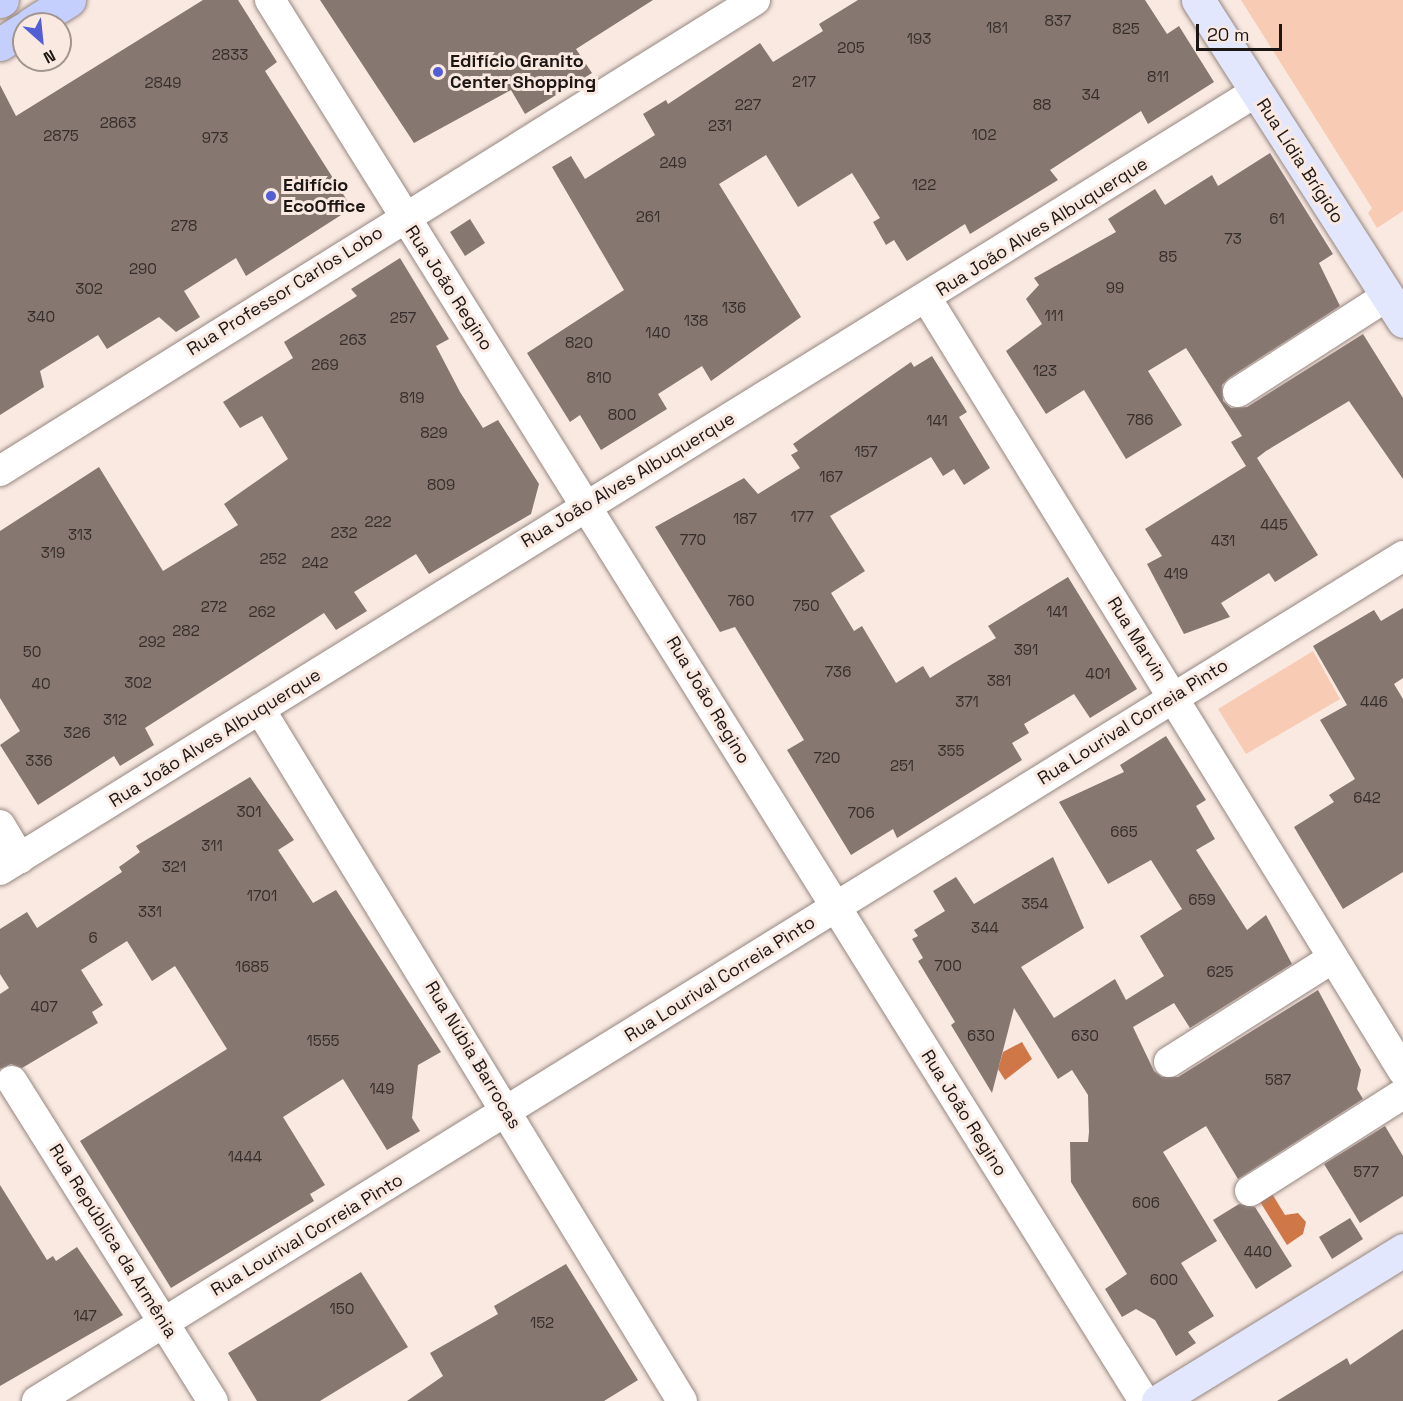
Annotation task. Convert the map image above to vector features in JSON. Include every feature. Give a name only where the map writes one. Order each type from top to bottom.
[{"type":"main road","points":[[50,12],[69,0]]},
{"type":"street","name":"Rua João Regino","points":[[270,0],[404,217],[587,503],[835,908],[1144,1401]]},
{"type":"street","name":"Rua Professor Carlos Lobo","points":[[0,471],[755,0]]},
{"type":"street","name":"Rua Lídia Brígido","points":[[1198,0],[1395,309]]},
{"type":"street","name":"Rua João Alves Albuquerque","points":[[10,864],[261,711],[587,503],[927,299],[1256,92]]},
{"type":"street","name":"Rua Marvin","points":[[927,299],[1403,1071]]},
{"type":"street","points":[[1238,392],[1395,309]]},
{"type":"street","name":"Rua Lourival Correia Pìnto","points":[[37,1401],[507,1112],[1173,696],[1403,556]]},
{"type":"street","name":"Rua Núbia Barrocas","points":[[261,711],[682,1401]]},
{"type":"street","points":[[0,825],[10,864]]},
{"type":"street","points":[[1169,1062],[1334,958]]},
{"type":"street","name":"Rua República da Armênia","points":[[12,1081],[165,1321],[213,1401]]},
{"type":"street","points":[[1250,1191],[1403,1094]]},
{"type":"street","points":[[1158,1401],[1403,1250]]},
{"type":"shaded area","points":[[1241,0],[1403,0],[1403,211],[1377,228],[1368,213],[1372,208]]},
{"type":"shaded area","points":[[1313,651],[1340,699],[1246,754],[1218,709]]},
{"type":"shaded area","points":[[1022,1042],[1032,1059],[1005,1080],[998,1069],[1003,1052]]},
{"type":"shaded area","points":[[1271,1192],[1285,1215],[1298,1213],[1306,1222],[1303,1234],[1287,1245],[1259,1200]]},
{"type":"building","points":[[203,0],[238,0],[277,62],[265,71],[352,208],[246,276],[236,258],[184,291],[200,317],[176,332],[159,317],[107,349],[98,335],[40,371],[44,387],[0,415],[0,85],[16,116]]},
{"type":"building","name":"Edifício Granito Center Shopping","points":[[320,0],[653,0],[576,49],[592,73],[525,114],[511,90],[414,143]]},
{"type":"building","points":[[858,0],[1145,0],[1167,34],[1179,26],[1214,82],[1148,124],[1141,111],[1050,170],[1058,180],[970,234],[965,224],[907,261],[894,240],[886,245],[873,222],[880,218],[852,173],[798,207],[766,155],[719,184],[801,317],[711,381],[702,366],[658,394],[667,409],[601,450],[580,415],[570,422],[527,353],[624,290],[552,167],[571,156],[585,179],[655,135],[643,114],[666,100],[668,104],[760,43],[773,62],[823,31],[819,24]]},
{"type":"building","points":[[1270,153],[1333,254],[1319,263],[1340,306],[1229,378],[1222,385],[1223,401],[1231,408],[1247,407],[1363,334],[1403,398],[1403,479],[1349,401],[1266,451],[1257,458],[1318,555],[1275,582],[1269,573],[1221,603],[1230,617],[1184,634],[1147,564],[1162,556],[1145,529],[1246,466],[1231,442],[1242,436],[1186,348],[1148,371],[1182,425],[1126,459],[1084,390],[1046,414],[1006,351],[1042,324],[1026,299],[1039,285],[1034,278],[1116,232],[1108,219],[1155,189],[1165,205],[1212,175],[1218,186]]},
{"type":"building","points":[[470,219],[485,243],[465,256],[450,232]]},
{"type":"building","points":[[400,258],[449,339],[436,346],[460,392],[483,428],[498,420],[539,484],[531,514],[429,574],[416,554],[354,592],[367,611],[336,630],[324,613],[145,728],[154,745],[120,766],[114,756],[38,805],[0,745],[20,731],[0,698],[0,531],[99,467],[163,571],[238,525],[224,504],[288,459],[262,416],[240,428],[223,402],[293,358],[284,342],[357,296],[351,289]]},
{"type":"building","points":[[932,356],[967,412],[959,417],[990,468],[964,485],[954,469],[943,476],[931,457],[830,516],[865,571],[831,593],[854,631],[862,626],[896,683],[923,666],[930,678],[996,638],[988,626],[1068,577],[1137,689],[1090,718],[1074,694],[1024,724],[1029,733],[1012,743],[1022,760],[897,838],[893,829],[851,855],[787,750],[804,740],[735,627],[720,632],[655,527],[744,478],[758,494],[800,468],[791,455],[798,451],[793,444],[911,362],[914,367]]},
{"type":"building","points":[[1403,608],[1403,678],[1394,684],[1403,699],[1403,872],[1343,909],[1294,827],[1334,802],[1329,795],[1355,779],[1320,720],[1347,705],[1313,646],[1374,610],[1381,621]]},
{"type":"building","points":[[1166,736],[1206,800],[1196,806],[1215,839],[1196,850],[1247,930],[1266,915],[1292,964],[1190,1028],[1174,1003],[1133,1027],[1154,1071],[1162,1077],[1178,1077],[1318,990],[1361,1070],[1357,1089],[1363,1099],[1238,1179],[1206,1126],[1163,1152],[1217,1241],[1181,1263],[1214,1316],[1188,1332],[1196,1343],[1176,1356],[1155,1320],[1136,1309],[1122,1317],[1105,1289],[1127,1274],[1071,1182],[1070,1142],[1088,1142],[1088,1095],[1072,1070],[1058,1079],[1014,1008],[992,1093],[951,1025],[955,1022],[918,961],[923,958],[912,939],[918,936],[914,930],[945,911],[933,891],[956,877],[974,904],[1053,857],[1084,928],[1021,967],[1054,1018],[1115,979],[1126,1000],[1164,976],[1140,936],[1182,909],[1151,860],[1108,884],[1059,802],[1124,772],[1120,765]]},
{"type":"building","points":[[250,777],[294,840],[278,850],[313,903],[336,890],[441,1052],[418,1065],[412,1118],[420,1131],[387,1150],[343,1079],[283,1117],[325,1185],[310,1194],[314,1201],[171,1288],[80,1141],[227,1049],[175,966],[152,981],[127,941],[81,970],[103,1005],[92,1012],[98,1023],[22,1068],[11,1064],[0,1069],[0,994],[9,988],[0,974],[0,929],[27,912],[37,928],[122,872],[119,867],[140,852],[136,846]]},
{"type":"building","points":[[1385,1126],[1403,1156],[1403,1196],[1360,1223],[1324,1164]]},
{"type":"building","points":[[0,1185],[47,1260],[53,1256],[56,1261],[77,1247],[123,1315],[0,1386]]},
{"type":"building","points":[[1239,1204],[1255,1207],[1292,1266],[1256,1289],[1213,1220]]},
{"type":"building","points":[[1350,1218],[1363,1239],[1332,1259],[1319,1237]]},
{"type":"building","points":[[566,1264],[638,1380],[604,1401],[407,1401],[443,1376],[430,1353],[498,1314],[494,1306]]},
{"type":"building","points":[[361,1272],[408,1347],[320,1401],[257,1401],[228,1353]]},
{"type":"building","points":[[1403,1329],[1403,1401],[1277,1401],[1347,1358],[1350,1365]]},
{"type":"place","name":"Edifício Granito Center Shopping","points":[[438,72]]},
{"type":"place","name":"Edifício EcoOffice","points":[[271,196]]}]
